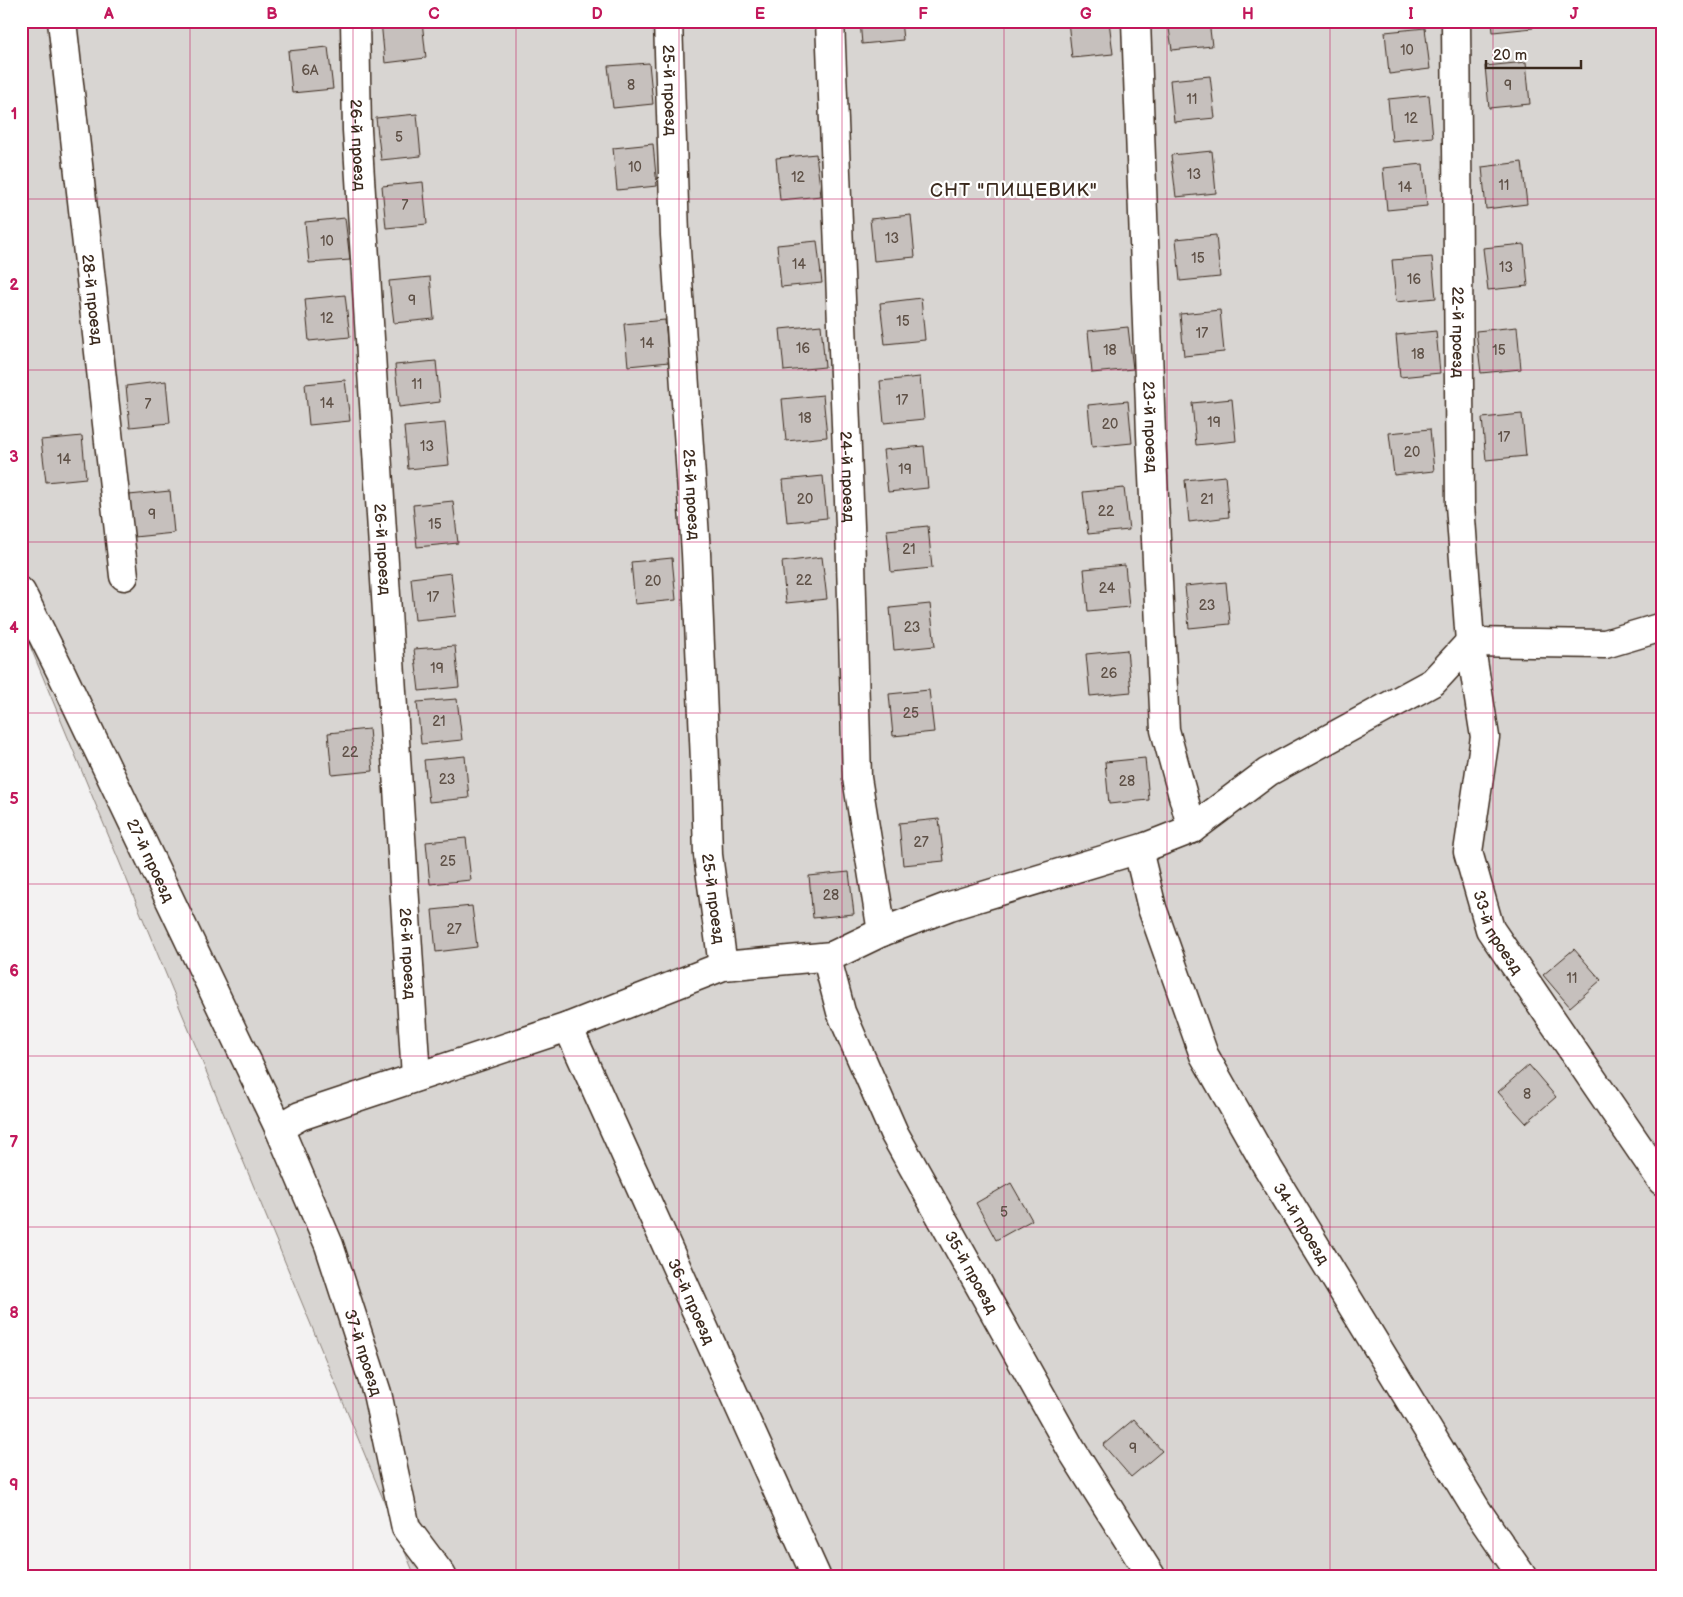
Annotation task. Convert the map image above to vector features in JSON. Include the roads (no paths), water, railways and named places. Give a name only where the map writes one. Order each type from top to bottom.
[{"type":"street","name":"28-й проезд","points":[[62,21],[124,576]]},
{"type":"street","name":"26-й проезд","points":[[355,21],[357,130],[416,1077]]},
{"type":"street","name":"25-й проезд","points":[[668,21],[675,234],[696,553],[708,855],[723,966]]},
{"type":"street","name":"24-й проезд","points":[[830,21],[850,526],[857,778],[882,932]]},
{"type":"street","name":"23-й проезд","points":[[1136,21],[1151,434],[1165,730],[1192,829]]},
{"type":"street","name":"22-й проезд","points":[[1456,21],[1460,505],[1470,642]]},
{"type":"street","name":"27-й проезд","points":[[21,592],[279,1128]]},
{"type":"street","points":[[279,1128],[300,1116],[568,1027],[723,966],[832,956],[882,932],[950,906],[1146,847],[1192,829],[1268,772],[1433,682],[1470,642],[1605,644],[1662,627]]},
{"type":"street","name":"33-й проезд","points":[[1470,642],[1485,737],[1468,852],[1490,929],[1662,1181]]},
{"type":"street","name":"34-й проезд","points":[[1146,847],[1139,854],[1152,908],[1204,1055],[1273,1176],[1478,1512],[1522,1576]]},
{"type":"street","name":"35-й проезд","points":[[832,956],[827,959],[841,1012],[894,1134],[1070,1449],[1151,1576]]},
{"type":"street","name":"36-й проезд","points":[[568,1027],[816,1576]]},
{"type":"street","name":"37-й проезд","points":[[279,1128],[329,1245],[377,1393],[406,1528],[442,1576]]},
{"type":"district","name":"СНТ \"ПИЩЕВИК\"","points":[[1014,189]]}]
